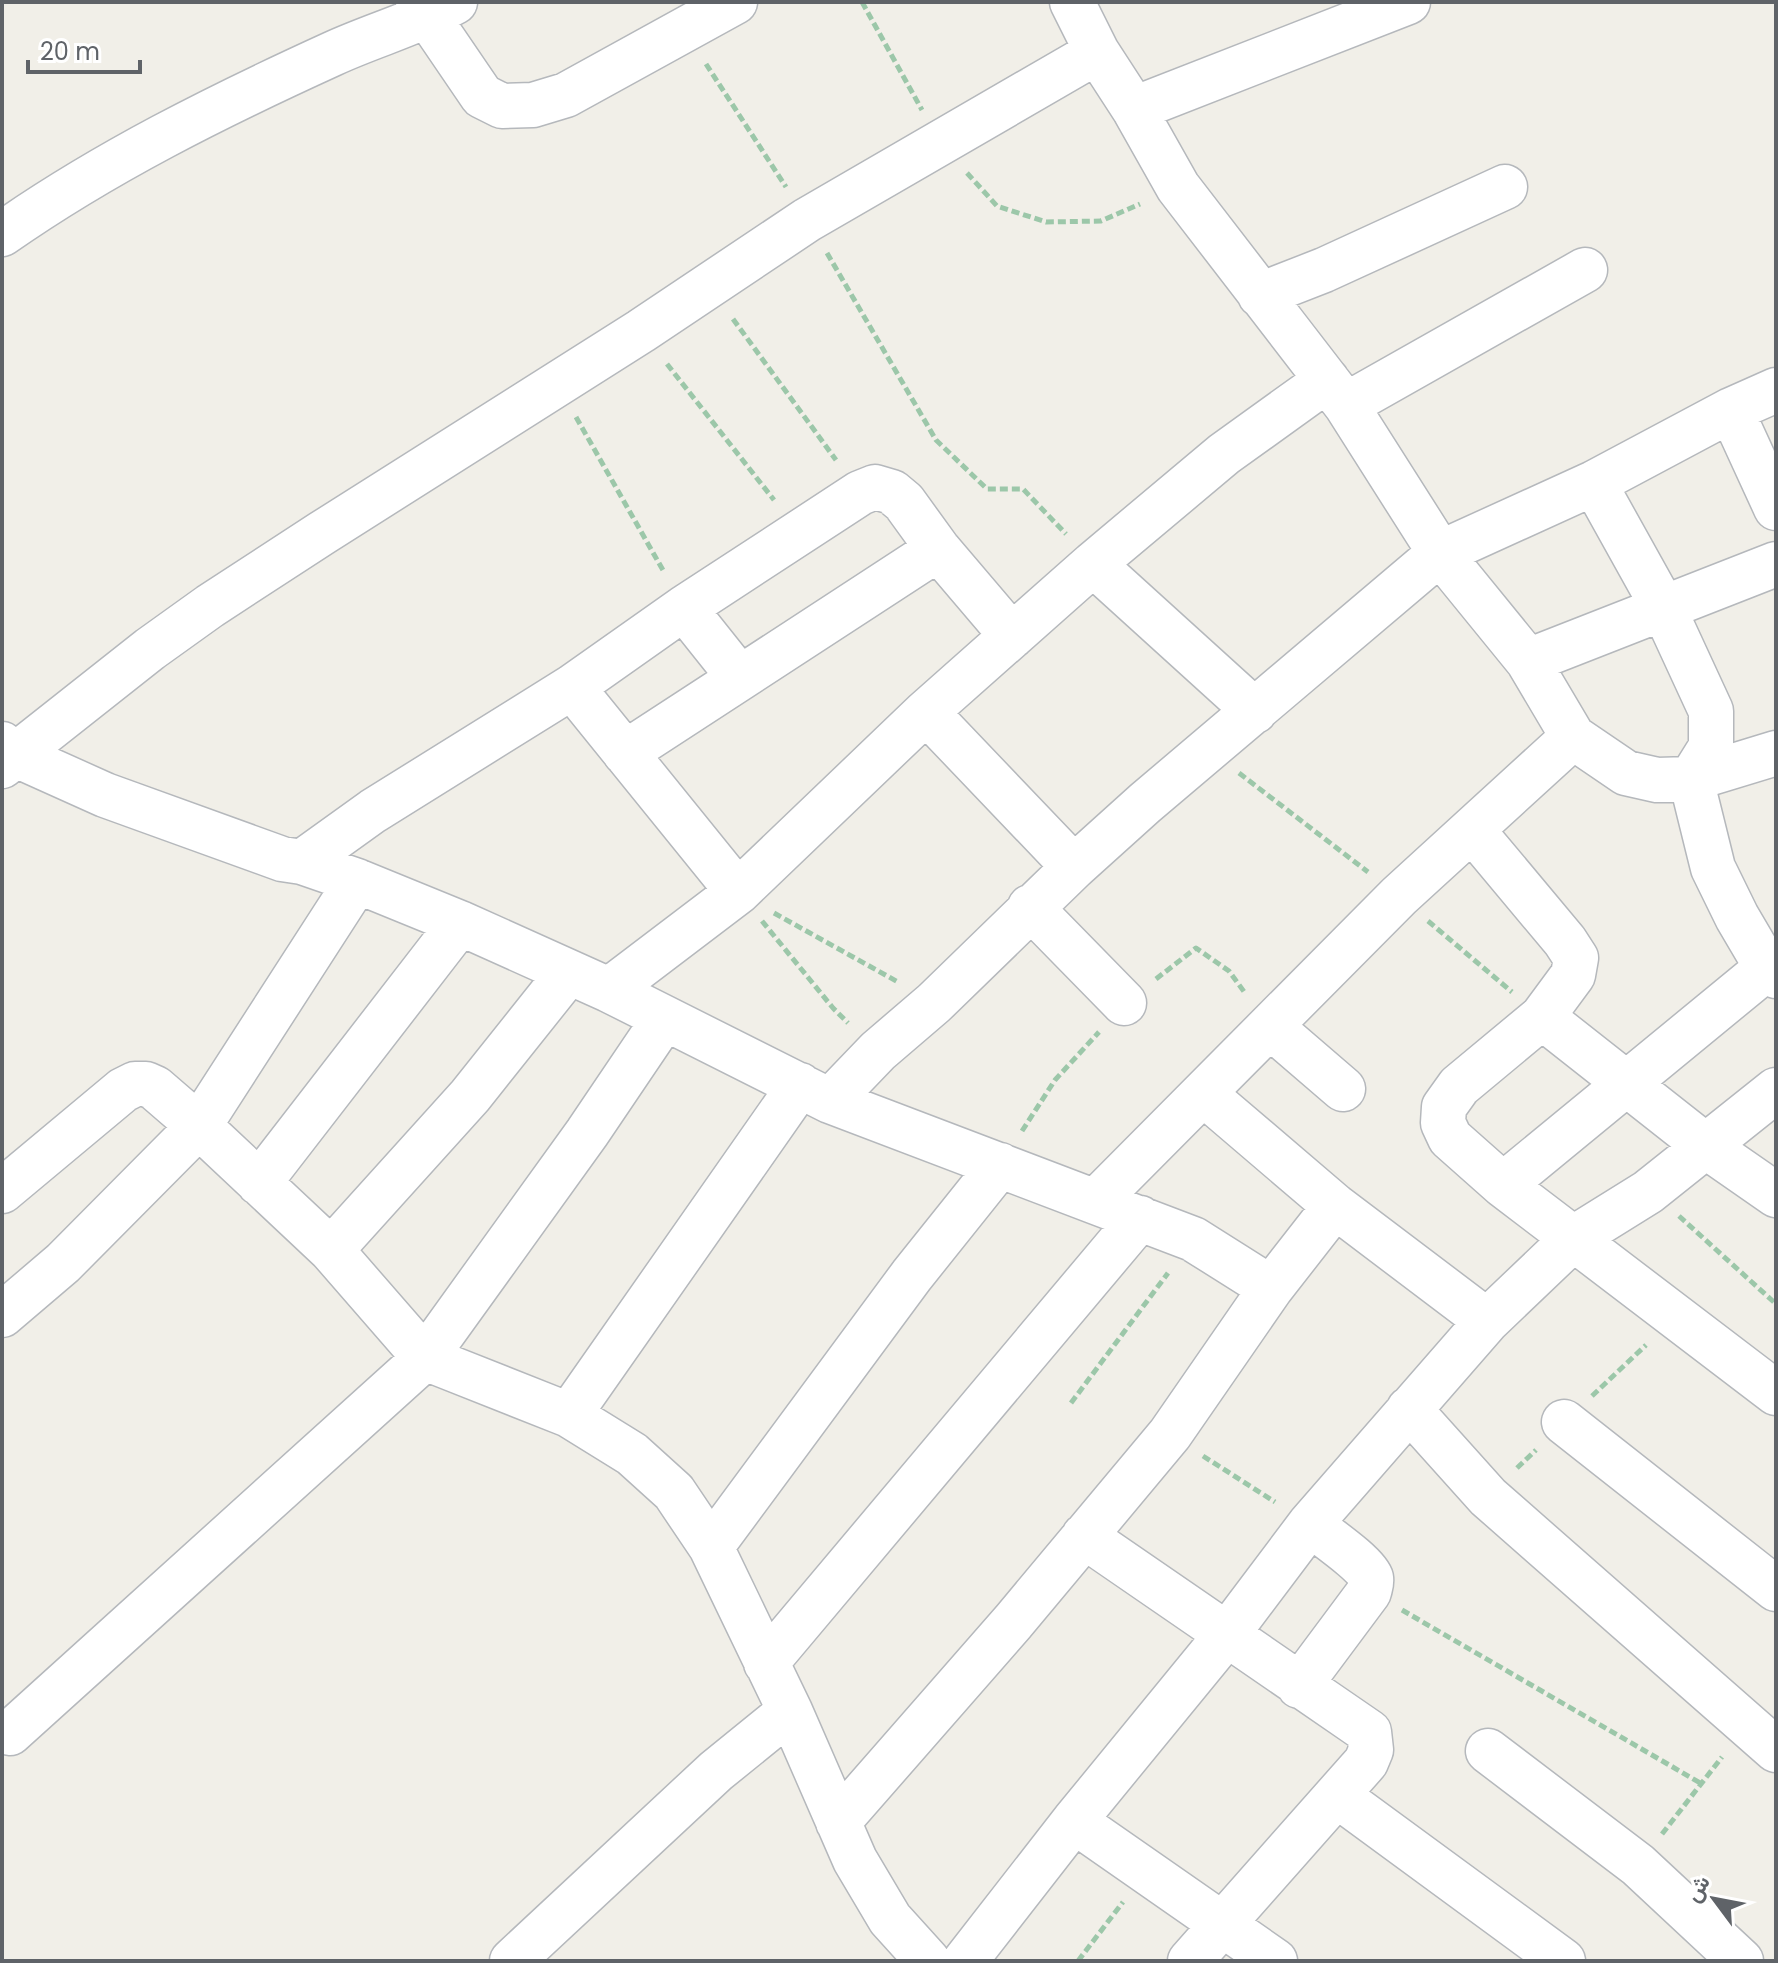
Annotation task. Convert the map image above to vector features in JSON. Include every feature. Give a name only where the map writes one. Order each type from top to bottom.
[{"type":"street","points":[[2,234],[60,193],[186,123],[433,7],[482,96],[502,106],[533,105],[566,95],[735,2]]},
{"type":"street","points":[[1072,2],[1097,52],[1134,109],[1178,187],[1337,393],[1440,553],[1528,661],[1573,737],[1626,773],[1657,780],[1691,779],[1776,753]]},
{"type":"street","points":[[1134,109],[1408,2]]},
{"type":"street","points":[[7,755],[210,606],[558,385],[807,220],[1097,52]]},
{"type":"street","points":[[1260,295],[1324,270],[1505,187]]},
{"type":"street","points":[[609,990],[738,892],[926,712],[1093,564],[1224,454],[1337,393],[1585,270]]},
{"type":"street","points":[[569,1415],[815,1093],[878,1051],[934,1003],[1030,907],[1145,803],[1440,553],[1594,483],[1731,410],[1776,390]]},
{"type":"street","points":[[1731,410],[1776,508]]},
{"type":"street","points":[[1503,1185],[1771,972],[1737,917],[1713,868],[1691,779],[1711,747],[1711,711],[1663,607],[1594,483]]},
{"type":"street","points":[[302,862],[373,811],[572,687],[684,608],[860,493],[875,487],[892,492],[904,502],[938,549],[1012,636]]},
{"type":"street","points":[[625,753],[938,549]]},
{"type":"street","points":[[1093,564],[1255,711]]},
{"type":"street","points":[[1528,661],[1776,564]]},
{"type":"street","points":[[684,608],[739,677]]},
{"type":"street","points":[[572,687],[738,892]]},
{"type":"street","points":[[926,712],[1074,867]]},
{"type":"street","points":[[1096,1201],[1205,1095],[1399,896],[1573,737]]},
{"type":"street","points":[[7,755],[105,795],[282,859],[302,862],[357,881],[460,923],[609,990],[815,1093],[1193,1239],[1271,1288]]},
{"type":"street","points":[[1473,831],[1576,958],[1573,975],[1542,1017],[1459,1086],[1444,1107],[1443,1123],[1450,1138],[1503,1185],[1676,1317],[1772,1381]]},
{"type":"street","points":[[2,1315],[63,1263],[199,1126],[357,881]]},
{"type":"street","points":[[1030,907],[1124,1003]]},
{"type":"street","points":[[259,1183],[460,923]]},
{"type":"street","points":[[331,1250],[470,1096],[568,973]]},
{"type":"street","points":[[1542,1017],[1707,1147],[1776,1195]]},
{"type":"street","points":[[10,1733],[425,1358],[587,1133],[664,1019]]},
{"type":"street","points":[[1271,1027],[1343,1089]]},
{"type":"street","points":[[2,1191],[123,1090],[135,1084],[146,1084],[155,1088],[199,1126],[331,1250],[425,1358],[569,1415],[632,1454],[674,1492],[711,1547],[790,1711],[855,1860],[890,1919],[928,1961]]},
{"type":"street","points":[[965,1961],[1074,1821],[1228,1633],[1310,1524],[1487,1321],[1574,1238],[1648,1192],[1776,1090]]},
{"type":"street","points":[[1205,1095],[1335,1206],[1487,1321]]},
{"type":"street","points":[[711,1547],[912,1275],[1000,1165]]},
{"type":"street","points":[[838,1822],[1013,1622],[1170,1434],[1271,1288],[1335,1206]]},
{"type":"street","points":[[766,1663],[1140,1218]]},
{"type":"street","points":[[1409,1409],[1488,1497],[1776,1750]]},
{"type":"street","points":[[1564,1422],[1776,1589]]},
{"type":"street","points":[[1299,1686],[1369,1592],[1372,1581],[1369,1573],[1310,1524]]},
{"type":"street","points":[[1084,1536],[1369,1732],[1371,1750],[1366,1762],[1190,1961]]},
{"type":"street","points":[[512,1961],[716,1771],[790,1711]]},
{"type":"street","points":[[1488,1751],[1638,1865],[1741,1961]]},
{"type":"street","points":[[1338,1796],[1563,1961]]},
{"type":"street","points":[[1074,1821],[1275,1961]]},
{"type":"path","points":[[862,2],[940,144],[997,206],[1046,222],[1101,221]]},
{"type":"path","points":[[684,30],[807,220],[936,440],[987,489],[1023,489],[1093,564]]},
{"type":"path","points":[[709,286],[860,493]]},
{"type":"path","points":[[641,331],[801,533]]},
{"type":"path","points":[[558,385],[684,608]]},
{"type":"path","points":[[1210,750],[1399,896],[1542,1017]]},
{"type":"path","points":[[738,892],[934,1003]]},
{"type":"path","points":[[738,892],[833,1008],[878,1051]]},
{"type":"path","points":[[1000,1165],[1055,1080],[1124,1003],[1196,948],[1229,971],[1271,1027]]},
{"type":"path","points":[[1648,1192],[1697,1231],[1776,1304]]},
{"type":"path","points":[[1071,1403],[1193,1239]]},
{"type":"path","points":[[1488,1497],[1676,1317]]},
{"type":"path","points":[[1170,1434],[1310,1524]]},
{"type":"path","points":[[1369,1592],[1702,1784],[1638,1865]]},
{"type":"path","points":[[1078,1961],[1145,1872]]}]
